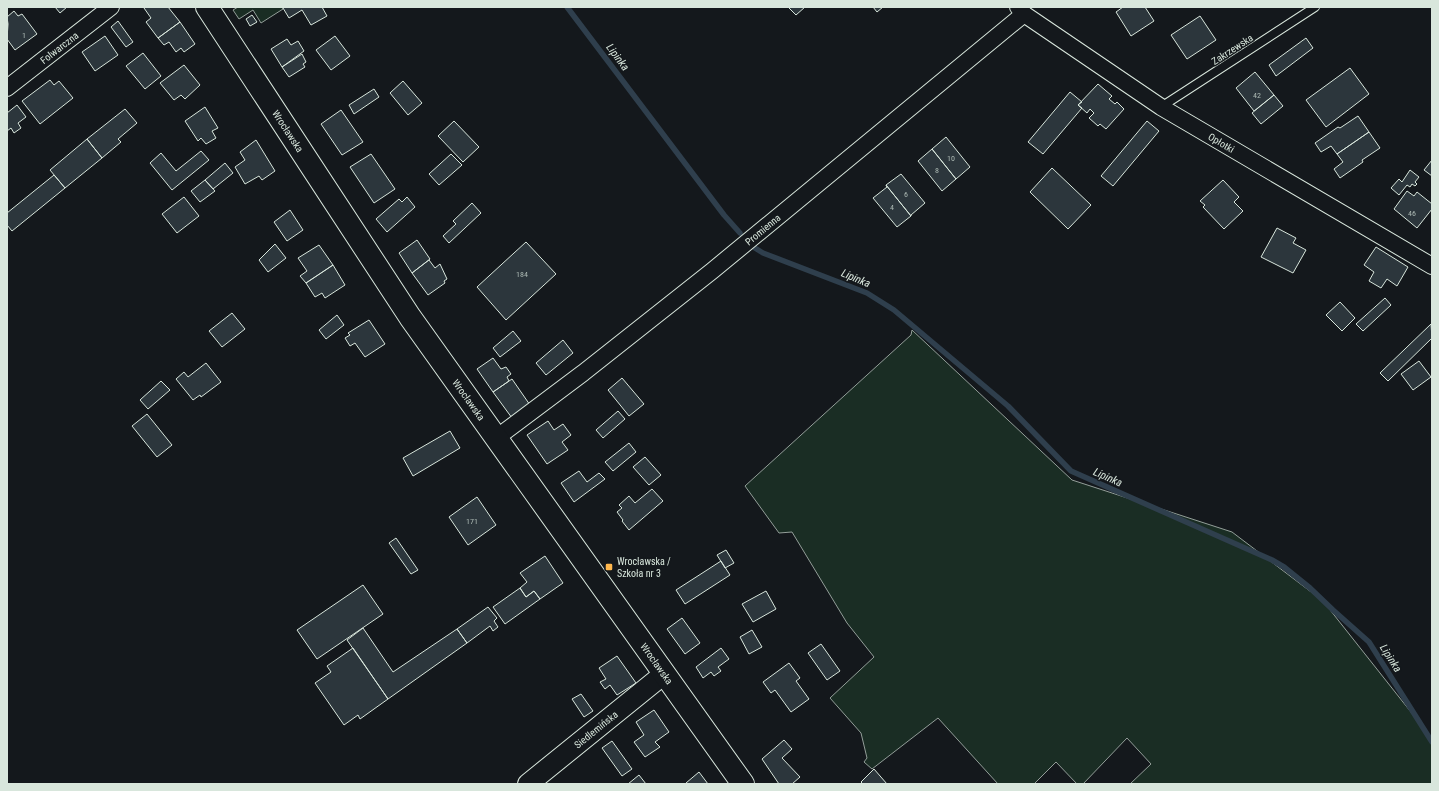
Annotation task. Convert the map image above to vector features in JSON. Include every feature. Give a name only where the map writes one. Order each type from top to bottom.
[{"type":"main road","name":"Wrocławska","points":[[207,7],[410,317],[744,784]]},
{"type":"street","name":"Folwarczna","points":[[7,88],[111,7]]},
{"type":"street","name":"Promienna","points":[[496,439],[712,271],[1021,10]]},
{"type":"street","name":"Opłotki","points":[[1021,10],[1161,107],[1432,266]]},
{"type":"street","name":"Siedlemińska","points":[[528,784],[664,674]]},
{"type":"lane","name":"Zakrzewska","points":[[1161,107],[1314,7]]},
{"type":"green space","points":[[238,7],[282,7],[283,9],[261,23],[253,10],[239,19],[233,10]]},
{"type":"green space","points":[[912,330],[1072,480],[1232,532],[1323,601],[1418,721],[1432,744],[1432,784],[1130,784],[1151,764],[1127,738],[1083,784],[1077,784],[1056,762],[1034,784],[998,784],[938,718],[872,769],[864,762],[867,758],[861,733],[830,698],[874,657],[847,623],[792,532],[779,533],[745,486],[911,335]]},
{"type":"building","points":[[55,7],[67,7],[60,13]]},
{"type":"building","points":[[168,7],[180,22],[158,38],[146,22],[151,18],[144,8]]},
{"type":"building","points":[[322,7],[327,16],[311,25],[302,10],[289,18],[283,8]]},
{"type":"building","points":[[788,7],[805,7],[796,15]]},
{"type":"building","points":[[873,7],[883,7],[877,12]]},
{"type":"building","points":[[1123,7],[1145,7],[1154,21],[1131,36],[1116,12]]},
{"type":"building","points":[[14,11],[18,16],[22,14],[37,34],[15,50],[7,39],[7,17]]},
{"type":"building","points":[[252,15],[257,22],[250,26],[246,19]]},
{"type":"building","points":[[1200,16],[1216,40],[1187,59],[1171,35]]},
{"type":"building","points":[[118,21],[133,42],[126,47],[111,27]]},
{"type":"building","points":[[180,22],[195,44],[184,52],[181,48],[176,52],[169,42],[164,45],[158,38]]},
{"type":"building","points":[[105,36],[118,55],[95,71],[82,52]]},
{"type":"building","points":[[335,36],[350,56],[331,70],[316,50]]},
{"type":"building","points":[[1306,38],[1313,48],[1276,76],[1269,65]]},
{"type":"building","points":[[287,39],[291,45],[298,41],[304,51],[282,67],[271,49]]},
{"type":"building","points":[[143,53],[161,76],[145,89],[126,66]]},
{"type":"building","points":[[302,54],[306,62],[303,64],[305,67],[289,77],[282,67]]},
{"type":"building","points":[[184,65],[200,85],[185,99],[181,95],[174,100],[160,83]]},
{"type":"building","points":[[1350,68],[1369,94],[1326,127],[1306,100]]},
{"type":"building","points":[[1255,72],[1274,95],[1254,111],[1236,88]]},
{"type":"building","points":[[50,80],[54,85],[59,81],[73,98],[40,124],[22,101]]},
{"type":"building","points":[[403,81],[422,103],[408,115],[390,93]]},
{"type":"building","points":[[1098,84],[1112,96],[1109,99],[1115,104],[1117,102],[1124,109],[1106,129],[1100,124],[1098,126],[1089,118],[1094,113],[1090,109],[1087,113],[1078,105]]},
{"type":"building","points":[[374,89],[379,97],[354,114],[349,105]]},
{"type":"building","points":[[1070,92],[1082,102],[1078,105],[1082,108],[1043,154],[1028,142]]},
{"type":"building","points":[[1274,95],[1283,106],[1261,124],[1252,113]]},
{"type":"building","points":[[17,105],[26,117],[18,123],[21,128],[14,133],[11,128],[7,131],[7,113]]},
{"type":"building","points":[[205,107],[218,128],[212,131],[216,138],[206,144],[201,138],[198,141],[185,121]]},
{"type":"building","points":[[125,109],[137,123],[118,139],[121,142],[102,158],[87,139]]},
{"type":"building","points":[[341,110],[363,142],[342,155],[321,124]]},
{"type":"building","points":[[1358,116],[1369,132],[1337,154],[1331,146],[1321,152],[1315,143],[1338,127],[1340,128]]},
{"type":"building","points":[[454,121],[479,147],[463,162],[438,136]]},
{"type":"building","points":[[1147,121],[1159,131],[1113,186],[1101,176]]},
{"type":"building","points":[[1369,132],[1380,148],[1340,178],[1334,169],[1343,162],[1337,154]]},
{"type":"building","points":[[946,137],[970,167],[956,179],[932,149]]},
{"type":"building","points":[[87,139],[102,158],[65,188],[50,170]]},
{"type":"building","points":[[256,140],[275,171],[262,180],[259,176],[245,184],[235,167],[245,160],[240,152]]},
{"type":"building","points":[[932,149],[956,179],[942,191],[918,161]]},
{"type":"building","points":[[201,151],[209,160],[172,190],[150,163],[161,153],[176,171]]},
{"type":"building","points":[[371,154],[395,189],[374,203],[350,167]]},
{"type":"building","points":[[451,154],[462,165],[439,185],[429,174]]},
{"type":"building","points":[[1432,160],[1432,176],[1424,170]]},
{"type":"building","points":[[225,163],[233,173],[213,189],[205,180]]},
{"type":"building","points":[[1052,168],[1091,205],[1068,229],[1030,192]]},
{"type":"building","points":[[1410,170],[1419,177],[1415,182],[1417,184],[1415,186],[1412,184],[1410,187],[1407,185],[1399,195],[1391,188],[1399,179],[1402,182]]},
{"type":"building","points":[[901,174],[925,203],[911,216],[886,185]]},
{"type":"building","points":[[54,175],[65,188],[12,231],[7,225],[7,213]]},
{"type":"building","points":[[205,180],[215,191],[200,202],[191,191]]},
{"type":"building","points":[[1223,180],[1239,197],[1234,202],[1243,211],[1224,229],[1203,207],[1205,205],[1200,201]]},
{"type":"building","points":[[886,185],[911,216],[897,227],[873,198],[887,187]]},
{"type":"building","points":[[1407,191],[1414,196],[1417,192],[1432,204],[1432,209],[1417,228],[1394,209]]},
{"type":"building","points":[[184,197],[199,216],[177,233],[162,214]]},
{"type":"building","points":[[407,197],[415,207],[387,232],[376,219],[399,199],[402,202]]},
{"type":"building","points":[[472,203],[481,213],[449,243],[443,236],[456,224],[453,221]]},
{"type":"building","points":[[290,210],[303,230],[287,241],[274,222]]},
{"type":"building","points":[[1277,228],[1296,238],[1293,243],[1306,250],[1293,273],[1261,257]]},
{"type":"building","points":[[417,240],[430,259],[412,273],[399,253]]},
{"type":"building","points":[[526,242],[556,274],[506,320],[477,287]]},
{"type":"building","points":[[275,244],[286,258],[268,272],[259,260]]},
{"type":"building","points":[[319,245],[333,265],[306,283],[300,276],[307,271],[298,258]]},
{"type":"building","points":[[1376,247],[1408,267],[1397,286],[1387,279],[1381,288],[1369,281],[1374,272],[1364,265]]},
{"type":"building","points":[[429,260],[435,268],[440,264],[447,279],[444,281],[445,283],[428,295],[412,273]]},
{"type":"building","points":[[333,265],[345,285],[325,298],[322,293],[315,297],[306,283]]},
{"type":"building","points":[[1385,298],[1391,305],[1363,331],[1356,324]]},
{"type":"building","points":[[1340,302],[1355,318],[1342,331],[1326,315]]},
{"type":"building","points":[[232,313],[245,329],[222,347],[209,331]]},
{"type":"building","points":[[337,315],[344,325],[326,339],[319,330]]},
{"type":"building","points":[[369,320],[385,344],[365,357],[355,343],[350,346],[345,338],[350,335],[348,333]]},
{"type":"building","points":[[1431,324],[1432,338],[1388,381],[1380,373]]},
{"type":"building","points":[[513,331],[521,341],[500,357],[493,348]]},
{"type":"building","points":[[563,340],[573,353],[546,375],[536,363]]},
{"type":"building","points":[[493,358],[501,369],[506,367],[511,374],[507,377],[509,381],[493,392],[477,369]]},
{"type":"building","points":[[1419,361],[1431,377],[1413,390],[1401,374]]},
{"type":"building","points":[[206,363],[221,382],[201,397],[200,395],[193,400],[176,379],[184,372],[188,377]]},
{"type":"building","points":[[622,378],[644,404],[629,416],[608,390]]},
{"type":"building","points":[[512,379],[530,405],[512,418],[493,392]]},
{"type":"building","points":[[161,381],[170,390],[148,409],[140,400]]},
{"type":"building","points":[[618,411],[625,419],[603,438],[596,430]]},
{"type":"building","points":[[147,414],[172,445],[157,457],[132,426]]},
{"type":"building","points":[[548,421],[554,430],[563,424],[571,435],[562,442],[568,450],[547,464],[527,435]]},
{"type":"building","points":[[450,431],[460,448],[413,476],[403,458]]},
{"type":"building","points":[[629,443],[636,452],[613,471],[605,462]]},
{"type":"building","points":[[645,457],[661,475],[649,485],[633,467]]},
{"type":"building","points":[[579,471],[587,482],[599,473],[605,479],[574,502],[561,483]]},
{"type":"building","points":[[652,489],[663,501],[629,530],[617,512],[622,508],[619,505],[629,496],[635,503]]},
{"type":"building","points":[[477,497],[496,525],[468,545],[449,517]]},
{"type":"building","points":[[396,538],[418,570],[411,574],[389,543]]},
{"type":"building","points":[[726,550],[734,563],[725,568],[717,555]]},
{"type":"building","points":[[545,556],[563,583],[540,599],[534,591],[526,597],[520,588],[527,582],[520,573]]},
{"type":"building","points":[[721,561],[730,575],[685,604],[676,590]]},
{"type":"building","points":[[363,585],[383,614],[317,659],[297,630]]},
{"type":"building","points":[[520,588],[526,597],[534,591],[540,599],[505,624],[493,607]]},
{"type":"building","points":[[766,591],[776,609],[753,622],[742,604]]},
{"type":"building","points":[[488,607],[497,618],[494,621],[498,627],[493,631],[490,626],[467,643],[457,629]]},
{"type":"building","points":[[682,618],[700,643],[685,654],[667,629]]},
{"type":"building","points":[[363,628],[393,672],[457,629],[467,643],[388,699],[347,640]]},
{"type":"building","points":[[752,630],[762,647],[749,654],[740,637]]},
{"type":"building","points":[[821,644],[840,671],[827,680],[808,653]]},
{"type":"building","points":[[353,648],[388,699],[360,719],[358,715],[344,725],[315,683],[331,672],[327,666]]},
{"type":"building","points":[[721,648],[729,659],[718,667],[721,671],[714,676],[711,672],[703,678],[696,667]]},
{"type":"building","points":[[617,656],[636,683],[617,695],[610,685],[605,689],[600,682],[606,679],[599,668]]},
{"type":"building","points":[[789,663],[800,678],[796,681],[809,699],[791,712],[775,690],[771,693],[763,682]]},
{"type":"building","points":[[581,694],[593,711],[584,717],[572,699]]},
{"type":"building","points":[[654,710],[669,732],[655,742],[660,747],[645,757],[634,742],[644,735],[636,722]]},
{"type":"building","points":[[784,740],[792,749],[782,758],[800,777],[792,784],[779,784],[762,759]]},
{"type":"building","points":[[612,741],[632,769],[622,776],[602,748]]},
{"type":"building","points":[[874,769],[887,784],[863,784],[861,782]]},
{"type":"building","points":[[699,772],[708,784],[686,783]]},
{"type":"building","points":[[639,775],[646,784],[628,784]]},
{"type":"waterway","name":"Lipinka","points":[[567,7],[724,215],[740,233]]},
{"type":"waterway","name":"Lipinka","points":[[755,248],[763,253],[867,293],[894,310],[1008,406],[1071,471],[1272,560],[1284,567],[1310,588],[1369,642],[1432,742]]},
{"type":"place","name":"Wrocławska / Szkoła nr 3","points":[[609,567]]}]
